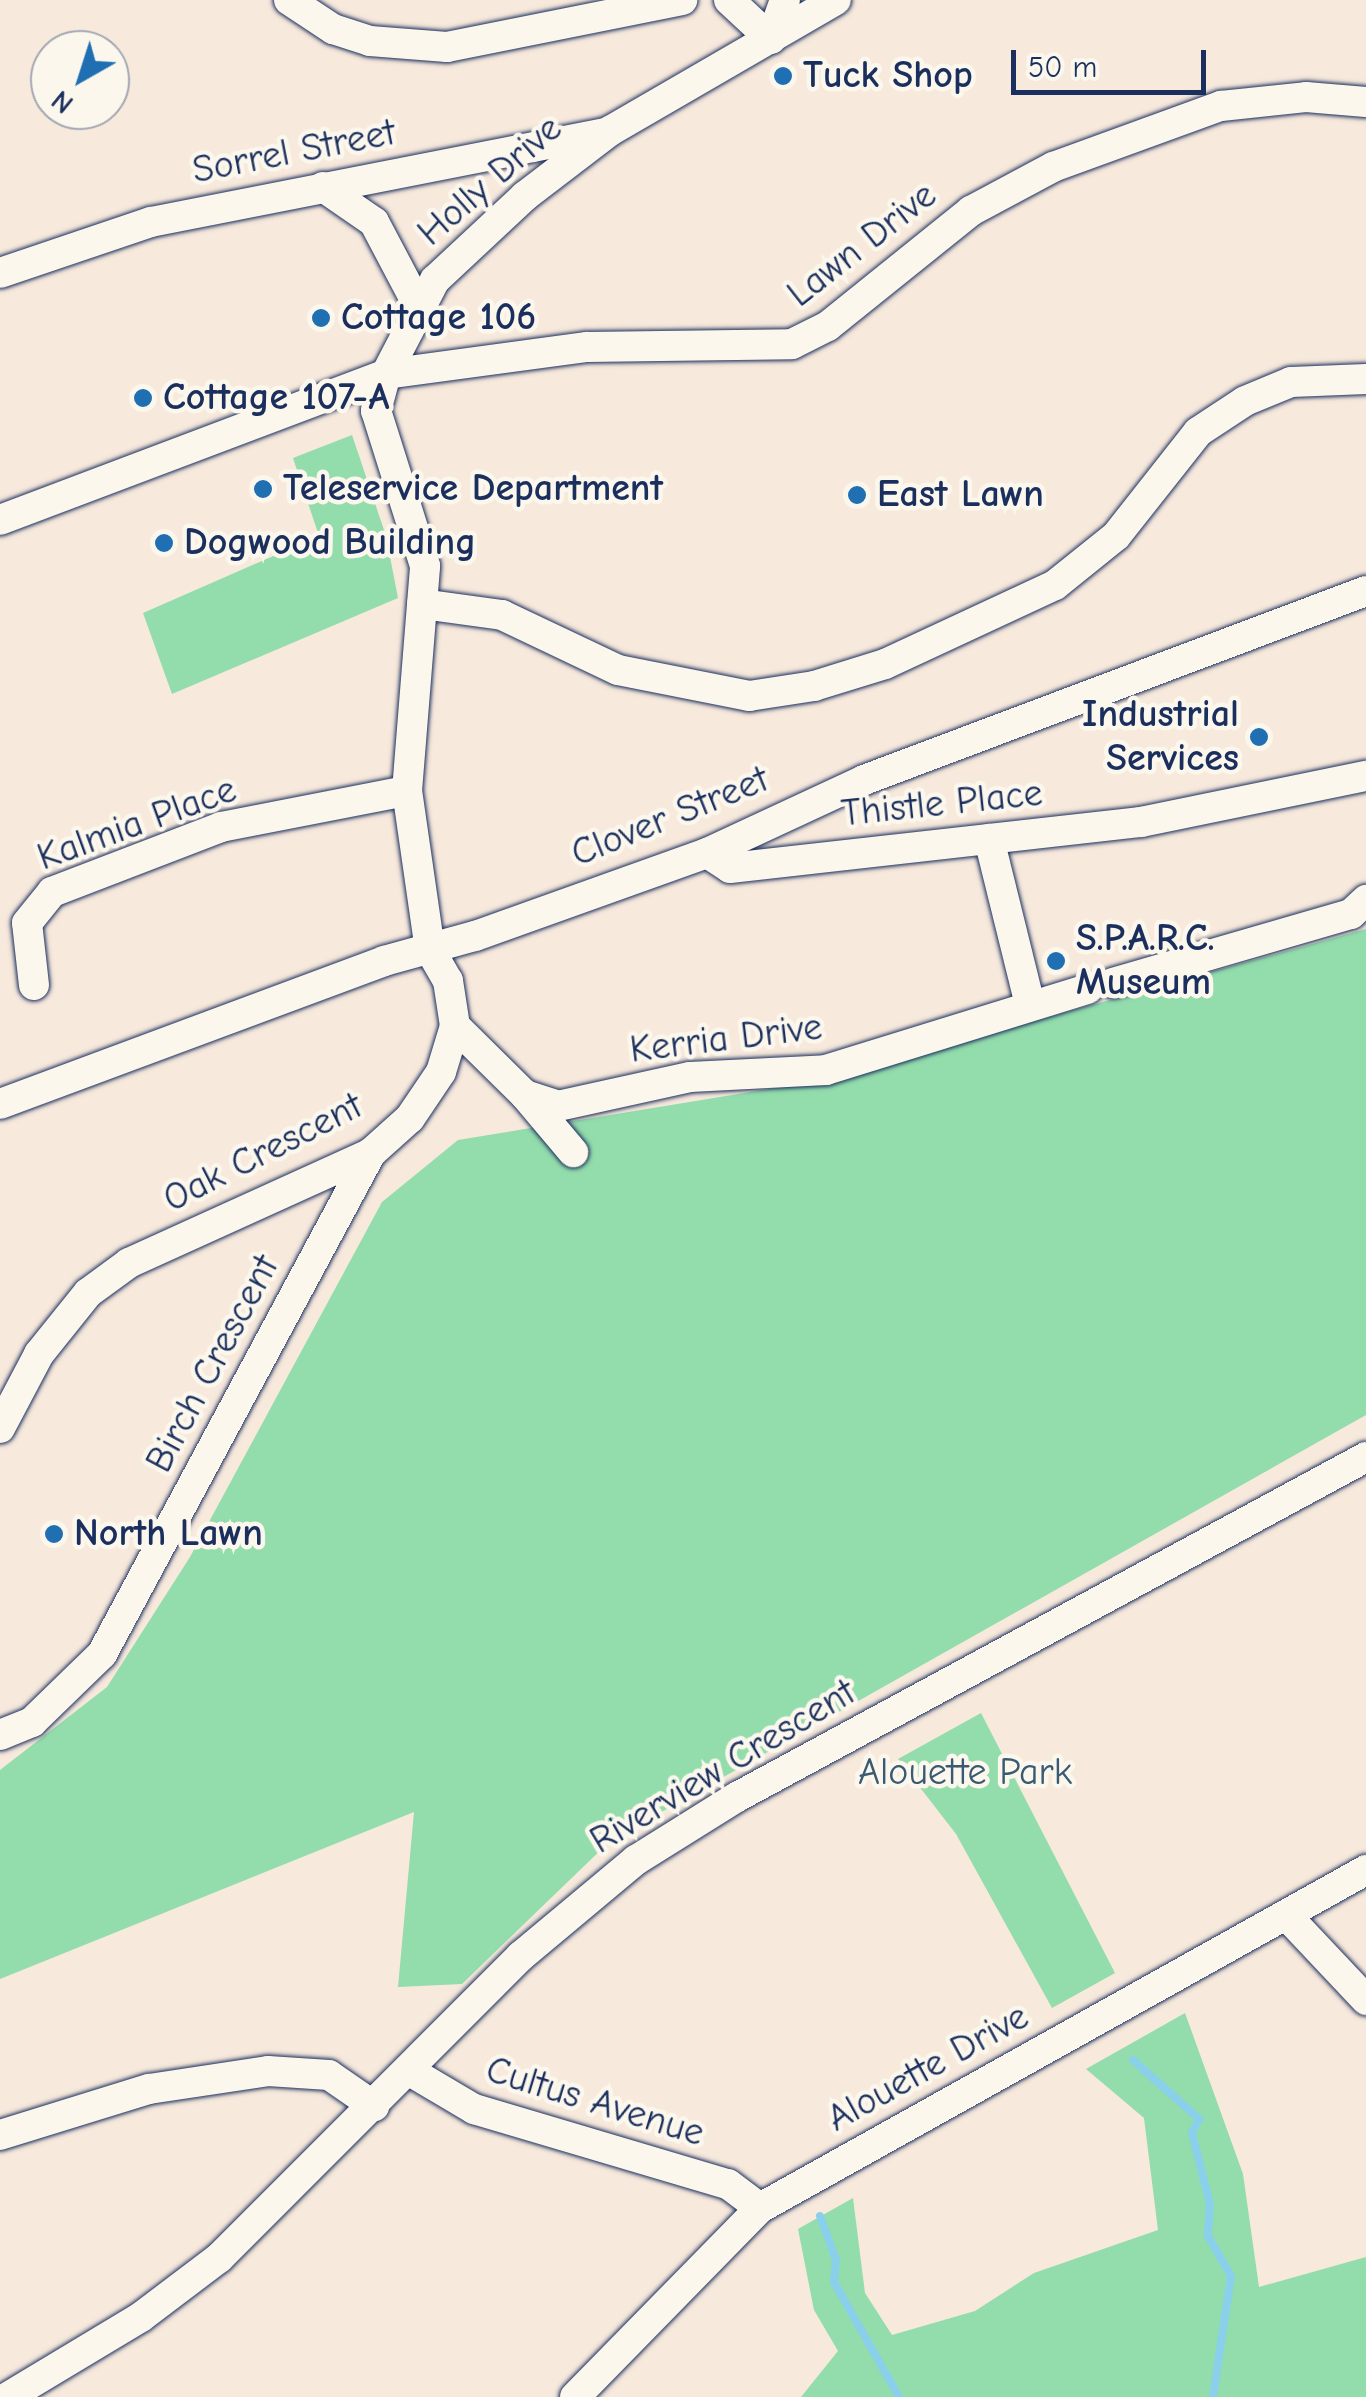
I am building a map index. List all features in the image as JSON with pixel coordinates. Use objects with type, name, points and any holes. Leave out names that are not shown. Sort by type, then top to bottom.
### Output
[{"type":"street","points":[[289,0],[318,21],[370,41],[446,48],[682,0]]},
{"type":"street","points":[[728,0],[771,40],[786,0]]},
{"type":"street","name":"Holly Drive","points":[[386,374],[435,280],[461,255],[610,132],[836,0]]},
{"type":"street","name":"Lawn Drive","points":[[386,374],[587,347],[792,344],[828,326],[970,211],[1054,168],[1221,106],[1306,97],[1366,102]]},
{"type":"street","name":"Sorrel Street","points":[[0,273],[150,222],[610,132]]},
{"type":"street","points":[[323,187],[374,222],[421,311]]},
{"type":"street","points":[[0,520],[386,374]]},
{"type":"street","name":"Oak Crescent","points":[[0,1428],[39,1354],[88,1293],[129,1263],[371,1153],[410,1118],[442,1072],[455,1026],[448,981],[430,950],[407,790],[425,566],[376,411],[386,374]]},
{"type":"street","points":[[422,604],[502,615],[618,670],[748,696],[814,686],[885,664],[1055,585],[1116,536],[1198,432],[1246,401],[1290,382],[1366,379]]},
{"type":"street","name":"Clover Street","points":[[0,1104],[706,853],[864,780],[1352,605],[1366,591]]},
{"type":"street","name":"Thistle Place","points":[[706,853],[730,868],[990,839],[1172,816],[1366,776]]},
{"type":"street","name":"Kalmia Place","points":[[34,985],[26,923],[52,892],[221,828],[407,790]]},
{"type":"street","points":[[990,839],[1030,1006]]},
{"type":"street","name":"Kerria Drive","points":[[525,1095],[558,1106],[690,1077],[826,1070],[1030,1006],[1352,914],[1366,900]]},
{"type":"street","points":[[455,1026],[525,1095],[573,1152]]},
{"type":"street","name":"Birch Crescent","points":[[0,1736],[32,1722],[102,1654],[371,1153]]},
{"type":"street","name":"Riverview Crescent","points":[[8,2397],[191,2282],[278,2206],[561,1918],[676,1833],[1366,1457]]},
{"type":"street","name":"Alouette Drive","points":[[574,2397],[760,2208],[1366,1870]]},
{"type":"street","points":[[1286,1915],[1366,2000]]},
{"type":"street","name":"Cultus Avenue","points":[[408,2070],[474,2109],[728,2184],[760,2208]]},
{"type":"street","points":[[0,2135],[149,2089],[268,2071],[329,2075],[374,2106]]},
{"type":"green space","points":[[352,435],[386,536],[398,598],[172,694],[143,613],[319,536],[293,458]]},
{"type":"green space","points":[[1366,929],[1366,1415],[610,1841],[462,1984],[398,1987],[414,1812],[0,1979],[0,1770],[107,1687],[190,1557],[382,1202],[458,1140],[818,1081]]},
{"type":"green space","name":"Alouette Park","points":[[981,1713],[1115,1973],[1052,2008],[956,1834],[898,1759]]},
{"type":"green space","points":[[1185,2013],[1243,2174],[1259,2287],[1366,2257],[1366,2397],[801,2397],[838,2351],[814,2310],[798,2229],[853,2198],[865,2293],[892,2335],[975,2311],[1034,2273],[1158,2230],[1144,2118],[1086,2069]]},
{"type":"waterway","points":[[1133,2060],[1199,2119],[1192,2133],[1210,2204],[1208,2236],[1231,2276],[1213,2397]]},
{"type":"waterway","points":[[820,2216],[836,2260],[834,2282],[899,2397]]},
{"type":"place","name":"Tuck Shop","points":[[783,76]]},
{"type":"place","name":"Cottage 106","points":[[321,318]]},
{"type":"place","name":"Cottage 107-A","points":[[143,398]]},
{"type":"place","name":"Teleservice Department","points":[[263,489]]},
{"type":"place","name":"East Lawn","points":[[857,495]]},
{"type":"place","name":"Dogwood Building","points":[[164,543]]},
{"type":"place","name":"Industrial Services","points":[[1259,737]]},
{"type":"place","name":"S.P.A.R.C. Museum","points":[[1056,961]]},
{"type":"place","name":"North Lawn","points":[[54,1534]]}]
